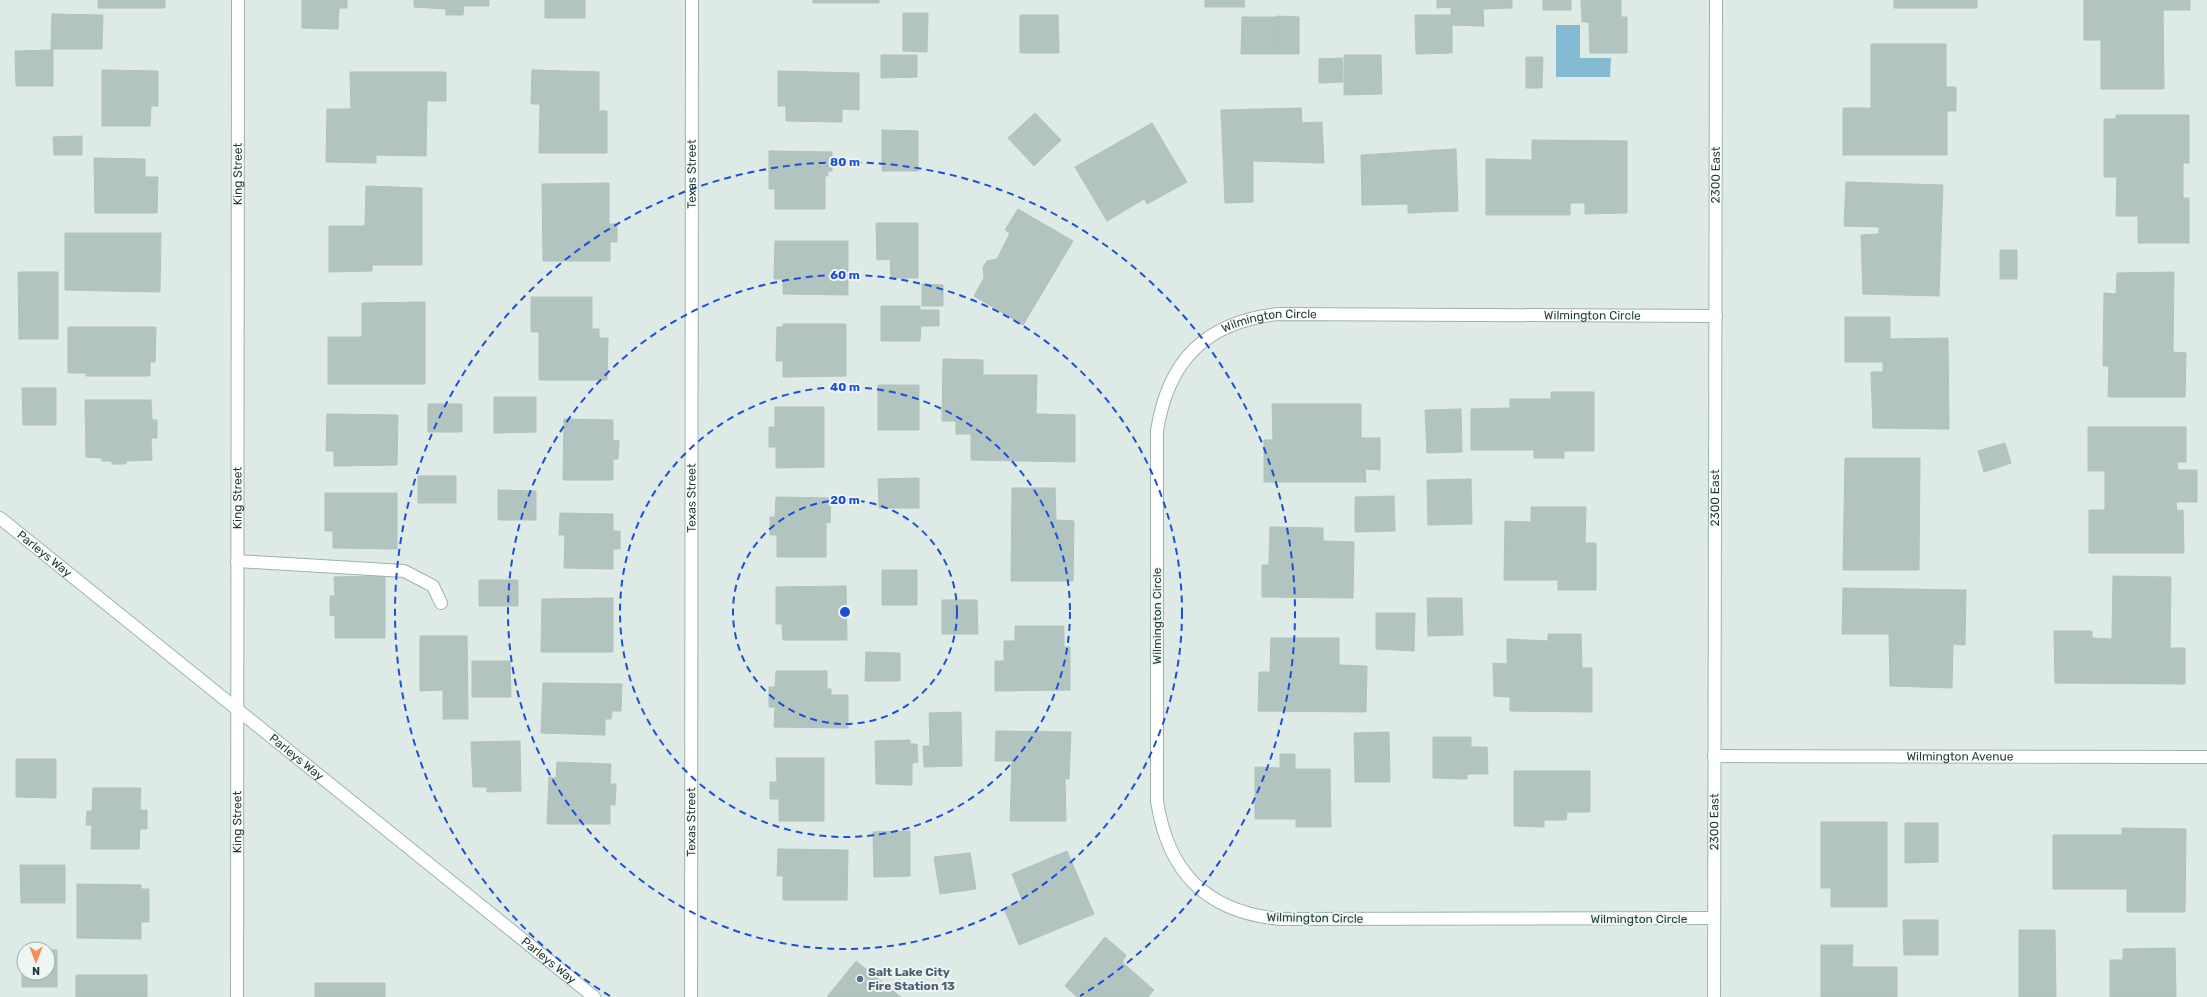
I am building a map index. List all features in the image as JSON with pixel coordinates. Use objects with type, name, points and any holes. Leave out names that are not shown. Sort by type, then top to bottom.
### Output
[{"type":"street","name":"King Street","points":[[237,997],[238,0]]},
{"type":"street","name":"Texas Street","points":[[691,997],[692,0]]},
{"type":"street","name":"2300 East","points":[[1714,997],[1716,0]]},
{"type":"street","name":"Wilmington Circle","points":[[1714,918],[1280,919],[1255,917],[1232,909],[1211,897],[1192,882],[1178,864],[1167,844],[1160,823],[1157,801],[1157,447],[1160,408],[1168,387],[1179,367],[1193,350],[1212,335],[1232,324],[1254,317],[1278,314],[1716,316]]},
{"type":"street","name":"Parleys Way","points":[[0,518],[594,997]]},
{"type":"street","points":[[237,562],[404,571],[434,586],[441,603]]},
{"type":"street","name":"Wilmington Avenue","points":[[1714,756],[2207,757]]},
{"type":"water","points":[[1556,25],[1580,25],[1580,58],[1611,58],[1610,77],[1556,77]]},
{"type":"building","points":[[98,0],[165,0],[165,8],[98,8]]},
{"type":"building","points":[[302,0],[347,0],[347,8],[339,8],[338,29],[302,28]]},
{"type":"building","points":[[414,0],[489,0],[489,6],[464,6],[463,15],[446,15],[446,9],[414,7]]},
{"type":"building","points":[[545,0],[585,0],[585,18],[545,18]]},
{"type":"building","points":[[813,0],[879,0],[879,3],[813,3]]},
{"type":"building","points":[[1205,0],[1244,0],[1245,7],[1205,7]]},
{"type":"building","points":[[1437,0],[1512,0],[1512,8],[1483,9],[1484,26],[1452,25],[1452,53],[1416,54],[1415,15],[1451,15],[1451,7],[1437,8]]},
{"type":"building","points":[[1543,0],[1571,0],[1571,10],[1543,10]]},
{"type":"building","points":[[1581,0],[1621,0],[1621,17],[1627,17],[1627,53],[1590,53],[1589,22],[1582,22]]},
{"type":"building","points":[[1894,0],[1977,0],[1977,8],[1894,8]]},
{"type":"building","points":[[2084,0],[2190,0],[2190,10],[2163,10],[2164,89],[2101,89],[2101,40],[2084,40]]},
{"type":"building","points":[[903,13],[928,13],[927,52],[903,51]]},
{"type":"building","points":[[52,14],[103,15],[102,49],[51,49]]},
{"type":"building","points":[[1020,15],[1058,15],[1059,53],[1020,53]]},
{"type":"building","points":[[1277,16],[1299,17],[1299,54],[1277,54]]},
{"type":"building","points":[[1242,17],[1277,17],[1277,54],[1241,54]]},
{"type":"building","points":[[1871,44],[1946,44],[1946,87],[1956,87],[1956,111],[1947,111],[1947,155],[1843,155],[1843,108],[1871,108]]},
{"type":"building","points":[[53,50],[53,86],[16,86],[15,51]]},
{"type":"building","points":[[881,55],[917,55],[917,77],[881,78]]},
{"type":"building","points":[[1344,55],[1381,55],[1382,94],[1344,95]]},
{"type":"building","points":[[1526,57],[1543,57],[1542,88],[1526,88]]},
{"type":"building","points":[[1342,58],[1343,82],[1319,83],[1319,59]]},
{"type":"building","points":[[102,70],[158,71],[158,106],[151,106],[150,126],[102,126]]},
{"type":"building","points":[[532,70],[599,72],[599,111],[607,111],[607,153],[539,153],[540,104],[531,104]]},
{"type":"building","points":[[778,71],[859,73],[859,110],[842,109],[842,122],[786,121],[786,106],[778,106]]},
{"type":"building","points":[[350,72],[446,72],[446,101],[427,101],[426,156],[376,155],[376,163],[326,162],[327,109],[351,109]]},
{"type":"building","points":[[1301,108],[1302,123],[1322,122],[1324,163],[1253,161],[1253,202],[1225,203],[1221,110]]},
{"type":"building","points":[[1035,113],[1061,140],[1034,166],[1008,138]]},
{"type":"building","points":[[2116,115],[2189,115],[2189,163],[2183,163],[2183,198],[2189,198],[2189,243],[2138,243],[2138,216],[2116,216],[2117,177],[2104,177],[2104,119],[2116,119]]},
{"type":"building","points":[[1152,123],[1187,182],[1147,204],[1144,199],[1107,221],[1075,167]]},
{"type":"building","points":[[882,130],[918,131],[918,171],[882,171]]},
{"type":"building","points":[[82,136],[82,155],[54,155],[53,137]]},
{"type":"building","points":[[1532,140],[1627,141],[1627,213],[1585,214],[1585,203],[1570,203],[1570,215],[1486,215],[1486,159],[1532,160]]},
{"type":"building","points":[[1456,149],[1458,211],[1408,213],[1408,204],[1362,205],[1361,155]]},
{"type":"building","points":[[769,151],[832,152],[832,171],[828,171],[828,176],[825,176],[825,209],[775,209],[775,189],[769,189]]},
{"type":"building","points":[[94,158],[145,159],[145,177],[158,177],[157,213],[95,213]]},
{"type":"building","points":[[1846,182],[1943,185],[1939,296],[1863,294],[1861,235],[1879,234],[1879,227],[1844,226]]},
{"type":"building","points":[[609,183],[609,224],[617,224],[617,242],[610,242],[610,261],[543,261],[542,184]]},
{"type":"building","points":[[366,186],[422,188],[422,265],[372,265],[372,271],[329,272],[329,226],[365,226]]},
{"type":"building","points":[[1018,209],[1073,241],[1023,325],[974,296],[984,278],[983,267],[987,261],[997,259],[1010,233],[1005,230]]},
{"type":"building","points":[[876,223],[918,223],[918,278],[891,278],[890,259],[877,260]]},
{"type":"building","points":[[65,233],[161,233],[160,292],[65,290]]},
{"type":"building","points":[[775,241],[848,241],[848,295],[783,294],[783,279],[774,279]]},
{"type":"building","points":[[2000,250],[2017,250],[2017,279],[2000,279]]},
{"type":"building","points":[[18,272],[58,272],[58,339],[19,339]]},
{"type":"building","points":[[2174,272],[2173,352],[2186,353],[2185,397],[2108,397],[2109,366],[2103,366],[2104,293],[2116,294],[2117,273]]},
{"type":"building","points":[[922,284],[943,285],[943,306],[922,306]]},
{"type":"building","points":[[531,297],[592,297],[592,329],[599,329],[599,338],[608,338],[607,380],[539,380],[539,332],[531,332]]},
{"type":"building","points":[[425,302],[425,384],[328,384],[328,337],[362,337],[362,303]]},
{"type":"building","points":[[881,306],[920,306],[920,310],[939,310],[939,326],[921,326],[920,341],[881,341]]},
{"type":"building","points":[[1845,317],[1890,317],[1890,339],[1948,338],[1949,429],[1873,428],[1871,372],[1883,372],[1883,362],[1845,362]]},
{"type":"building","points":[[783,324],[846,324],[846,376],[783,377],[783,361],[776,361],[777,327],[783,327]]},
{"type":"building","points":[[68,327],[156,327],[155,362],[150,362],[150,376],[86,376],[86,373],[68,373]]},
{"type":"building","points":[[943,359],[983,360],[983,375],[1037,375],[1036,414],[1075,415],[1075,462],[971,460],[971,434],[956,434],[956,421],[942,421]]},
{"type":"building","points":[[878,385],[919,385],[919,430],[878,430]]},
{"type":"building","points":[[22,388],[56,388],[56,425],[23,425]]},
{"type":"building","points":[[1551,392],[1594,392],[1594,451],[1564,451],[1564,458],[1534,458],[1534,450],[1471,450],[1471,409],[1510,408],[1510,399],[1551,399]]},
{"type":"building","points":[[494,397],[536,397],[536,432],[494,433]]},
{"type":"building","points":[[85,400],[151,400],[152,420],[157,420],[157,438],[151,438],[152,460],[126,461],[126,464],[112,464],[112,461],[102,461],[102,458],[86,457]]},
{"type":"building","points":[[428,404],[462,404],[462,432],[428,432]]},
{"type":"building","points":[[1272,404],[1361,404],[1361,438],[1380,438],[1380,470],[1365,469],[1366,482],[1264,482],[1264,440],[1273,440]]},
{"type":"building","points":[[775,407],[824,407],[824,467],[776,468],[776,447],[769,447],[769,427],[775,427]]},
{"type":"building","points":[[1461,409],[1462,452],[1427,453],[1425,410]]},
{"type":"building","points":[[327,414],[398,415],[397,465],[334,466],[334,451],[326,451]]},
{"type":"building","points":[[564,419],[613,420],[613,441],[619,440],[618,459],[613,459],[613,480],[563,480]]},
{"type":"building","points":[[2088,427],[2186,427],[2186,462],[2177,462],[2178,470],[2197,470],[2197,502],[2176,502],[2177,511],[2183,510],[2184,553],[2089,553],[2089,510],[2105,510],[2105,471],[2088,471]]},
{"type":"building","points":[[2005,443],[2011,463],[1984,472],[1978,451]]},
{"type":"building","points":[[1845,458],[1920,458],[1919,570],[1843,570]]},
{"type":"building","points":[[418,476],[456,476],[456,503],[418,503]]},
{"type":"building","points":[[919,478],[919,508],[879,508],[878,479]]},
{"type":"building","points":[[1471,479],[1472,524],[1428,525],[1427,480]]},
{"type":"building","points":[[1012,488],[1055,488],[1056,520],[1074,521],[1073,581],[1011,581]]},
{"type":"building","points":[[498,490],[536,491],[536,520],[498,520]]},
{"type":"building","points":[[325,493],[397,493],[397,549],[333,548],[333,531],[325,531]]},
{"type":"building","points":[[1394,496],[1395,531],[1355,532],[1355,497]]},
{"type":"building","points":[[776,497],[831,498],[830,523],[826,522],[826,557],[777,557],[777,535],[770,535],[770,517],[775,517]]},
{"type":"building","points":[[1531,507],[1586,507],[1585,543],[1596,543],[1596,590],[1558,590],[1558,580],[1504,580],[1505,521],[1531,522]]},
{"type":"building","points":[[560,513],[613,514],[613,531],[620,531],[620,549],[613,549],[613,569],[564,568],[565,535],[559,535]]},
{"type":"building","points":[[1270,527],[1323,528],[1323,541],[1354,542],[1353,598],[1262,597],[1262,565],[1269,565]]},
{"type":"building","points":[[882,570],[917,570],[917,605],[882,605]]},
{"type":"building","points":[[385,576],[385,638],[335,638],[335,616],[330,615],[330,596],[335,596],[334,577]]},
{"type":"building","points":[[2113,576],[2171,577],[2170,648],[2185,648],[2185,684],[2055,683],[2054,631],[2092,631],[2092,638],[2112,639]]},
{"type":"building","points":[[479,580],[518,580],[518,606],[479,606]]},
{"type":"building","points":[[846,586],[847,640],[783,640],[782,624],[776,624],[776,587]]},
{"type":"building","points":[[1843,588],[1966,590],[1965,645],[1953,644],[1952,688],[1890,686],[1889,634],[1842,634]]},
{"type":"building","points":[[613,598],[613,652],[541,652],[542,599]]},
{"type":"building","points":[[1427,598],[1462,598],[1463,635],[1428,636]]},
{"type":"building","points":[[942,600],[977,600],[978,634],[942,634]]},
{"type":"building","points":[[1376,613],[1415,613],[1414,651],[1376,649]]},
{"type":"building","points":[[1015,626],[1064,626],[1064,647],[1070,647],[1070,690],[995,691],[995,661],[1004,661],[1004,641],[1015,641]]},
{"type":"building","points":[[1548,634],[1581,634],[1582,668],[1592,668],[1592,712],[1510,711],[1510,697],[1494,696],[1493,663],[1507,664],[1507,639],[1548,641]]},
{"type":"building","points":[[420,636],[467,636],[468,719],[443,719],[443,690],[420,691]]},
{"type":"building","points":[[1271,638],[1339,638],[1339,665],[1367,666],[1366,712],[1258,711],[1259,672],[1270,672]]},
{"type":"building","points":[[866,652],[900,653],[900,681],[865,681]]},
{"type":"building","points":[[472,661],[510,661],[511,697],[472,697]]},
{"type":"building","points":[[776,671],[827,671],[827,689],[831,689],[831,695],[848,695],[848,728],[774,727],[775,707],[769,707],[769,687],[775,687]]},
{"type":"building","points":[[543,683],[622,684],[621,711],[612,711],[611,719],[605,719],[605,735],[541,733]]},
{"type":"building","points":[[961,712],[962,766],[924,767],[923,746],[930,746],[929,713]]},
{"type":"building","points":[[996,731],[1071,732],[1069,779],[1065,779],[1066,821],[1010,821],[1012,761],[995,761]]},
{"type":"building","points":[[1389,732],[1390,782],[1355,782],[1354,733]]},
{"type":"building","points":[[1433,737],[1471,737],[1471,747],[1487,747],[1488,774],[1467,774],[1467,779],[1433,778]]},
{"type":"building","points":[[910,740],[910,744],[917,744],[918,762],[912,763],[912,785],[876,784],[875,741]]},
{"type":"building","points":[[520,741],[521,791],[487,792],[487,787],[473,787],[471,742]]},
{"type":"building","points":[[1280,754],[1295,754],[1295,769],[1330,769],[1331,827],[1296,827],[1296,819],[1255,819],[1255,767],[1280,768]]},
{"type":"building","points":[[776,758],[824,758],[824,821],[779,821],[779,799],[770,799],[770,782],[777,782]]},
{"type":"building","points":[[16,759],[56,759],[56,798],[16,797]]},
{"type":"building","points":[[557,762],[611,764],[610,784],[616,784],[615,805],[610,805],[610,824],[547,824],[549,777],[556,778]]},
{"type":"building","points":[[1514,771],[1590,771],[1590,812],[1567,812],[1566,820],[1544,820],[1544,827],[1514,826]]},
{"type":"building","points":[[93,788],[141,788],[140,810],[147,810],[147,829],[140,829],[139,849],[91,849],[92,825],[86,825],[87,811],[92,811]]},
{"type":"building","points":[[1821,822],[1887,822],[1887,907],[1831,907],[1831,888],[1821,888]]},
{"type":"building","points":[[1905,823],[1938,823],[1938,862],[1905,863]]},
{"type":"building","points":[[2122,828],[2186,829],[2185,912],[2127,912],[2127,889],[2053,889],[2053,835],[2122,835]]},
{"type":"building","points":[[910,831],[910,876],[874,877],[873,832]]},
{"type":"building","points":[[778,849],[848,850],[847,900],[783,900],[783,876],[777,876]]},
{"type":"building","points":[[1067,851],[1094,914],[1019,945],[1004,908],[1022,900],[1012,874]]},
{"type":"building","points":[[970,853],[976,889],[940,894],[934,857]]},
{"type":"building","points":[[20,865],[65,865],[65,903],[21,903]]},
{"type":"building","points":[[77,884],[141,885],[141,889],[149,889],[149,922],[141,922],[141,939],[77,938]]},
{"type":"building","points":[[1903,920],[1938,920],[1938,955],[1904,955]]},
{"type":"building","points":[[2019,930],[2055,930],[2056,997],[2019,997]]},
{"type":"building","points":[[1105,937],[1126,955],[1122,962],[1154,990],[1148,997],[1077,997],[1065,986]]},
{"type":"building","points":[[1821,945],[1853,945],[1852,967],[1897,967],[1897,997],[1821,997]]},
{"type":"building","points":[[2175,948],[2176,997],[2110,997],[2110,960],[2123,960],[2123,949]]},
{"type":"building","points":[[57,950],[57,987],[22,987],[22,981],[56,981]]},
{"type":"building","name":"Salt Lake City Fire Station 13","points":[[856,961],[901,997],[827,997]]},
{"type":"building","points":[[76,975],[147,975],[147,997],[76,997]]},
{"type":"building","points":[[315,983],[385,983],[385,997],[315,997]]},
{"type":"place","name":"Salt Lake City Fire Station 13","points":[[860,979]]}]
